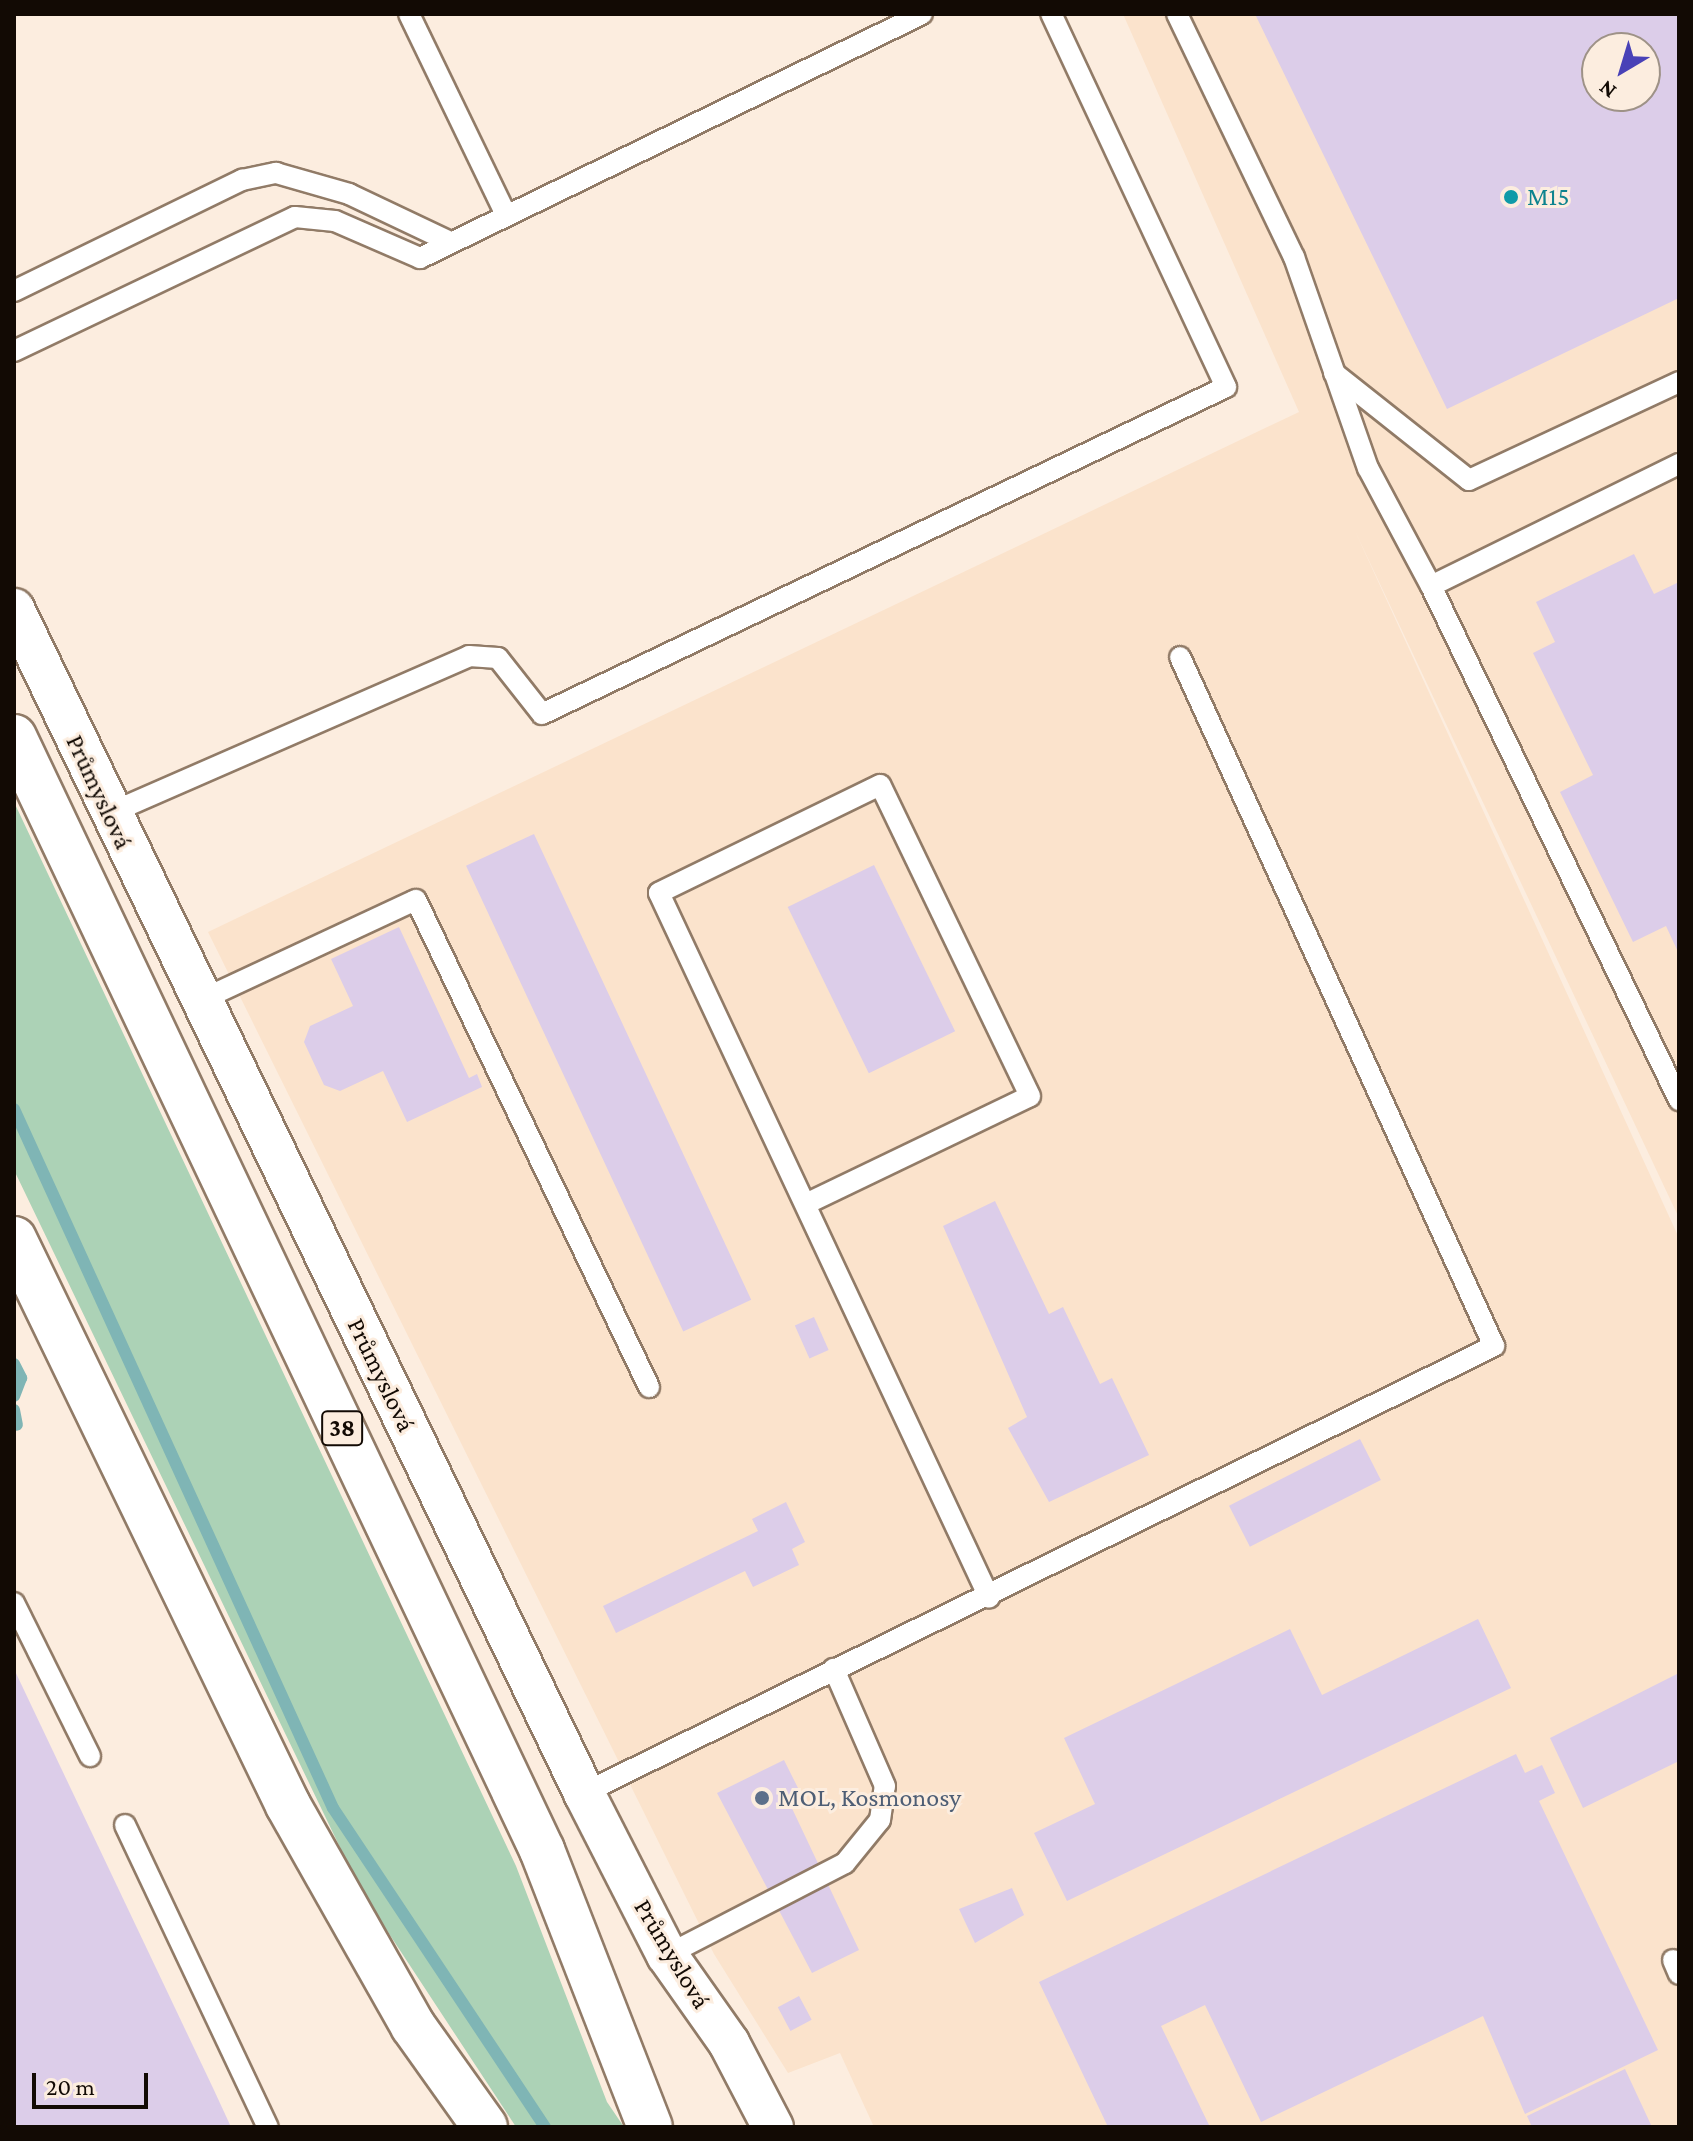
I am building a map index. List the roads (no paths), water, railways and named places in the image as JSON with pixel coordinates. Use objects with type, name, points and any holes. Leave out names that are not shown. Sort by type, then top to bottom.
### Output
[{"type":"main road","name":"Průmyslová","points":[[14,737],[542,1850],[650,2127]]},
{"type":"main road","points":[[14,1239],[288,1805],[413,2026],[485,2127]]},
{"type":"street","name":"Průmyslová","points":[[14,609],[108,814],[584,1793],[667,1955],[737,2055],[773,2127]]},
{"type":"lane","points":[[409,14],[506,215]]},
{"type":"lane","points":[[14,351],[295,217],[335,221],[420,258],[922,14]]},
{"type":"lane","points":[[108,814],[469,656],[498,658],[542,714],[1226,387],[1051,14]]},
{"type":"lane","points":[[1177,14],[1294,257],[1368,468],[1431,586],[1679,1100]]},
{"type":"lane","points":[[14,291],[242,180],[276,173],[349,194],[450,242]]},
{"type":"lane","points":[[1334,373],[1469,480],[1679,382]]},
{"type":"lane","points":[[1431,586],[1679,464]]},
{"type":"lane","points":[[584,1793],[834,1669],[989,1597],[1494,1346],[1180,657]]},
{"type":"lane","points":[[808,1203],[1030,1096],[880,785],[659,893],[808,1203],[989,1597]]},
{"type":"lane","points":[[199,1001],[416,900],[649,1387]]},
{"type":"lane","points":[[14,1603],[90,1756]]},
{"type":"lane","points":[[667,1955],[845,1863],[880,1820],[885,1786],[834,1669]]},
{"type":"lane","points":[[125,1825],[268,2127]]},
{"type":"waterway","points":[[14,1109],[333,1808],[545,2127]]},
{"type":"waterway","points":[[14,1364],[21,1378],[14,1396]]},
{"type":"waterway","points":[[14,1410],[17,1425]]},
{"type":"place","name":"M15","points":[[1511,197]]},
{"type":"place","name":"MOL, Kosmonosy","points":[[762,1798]]}]
